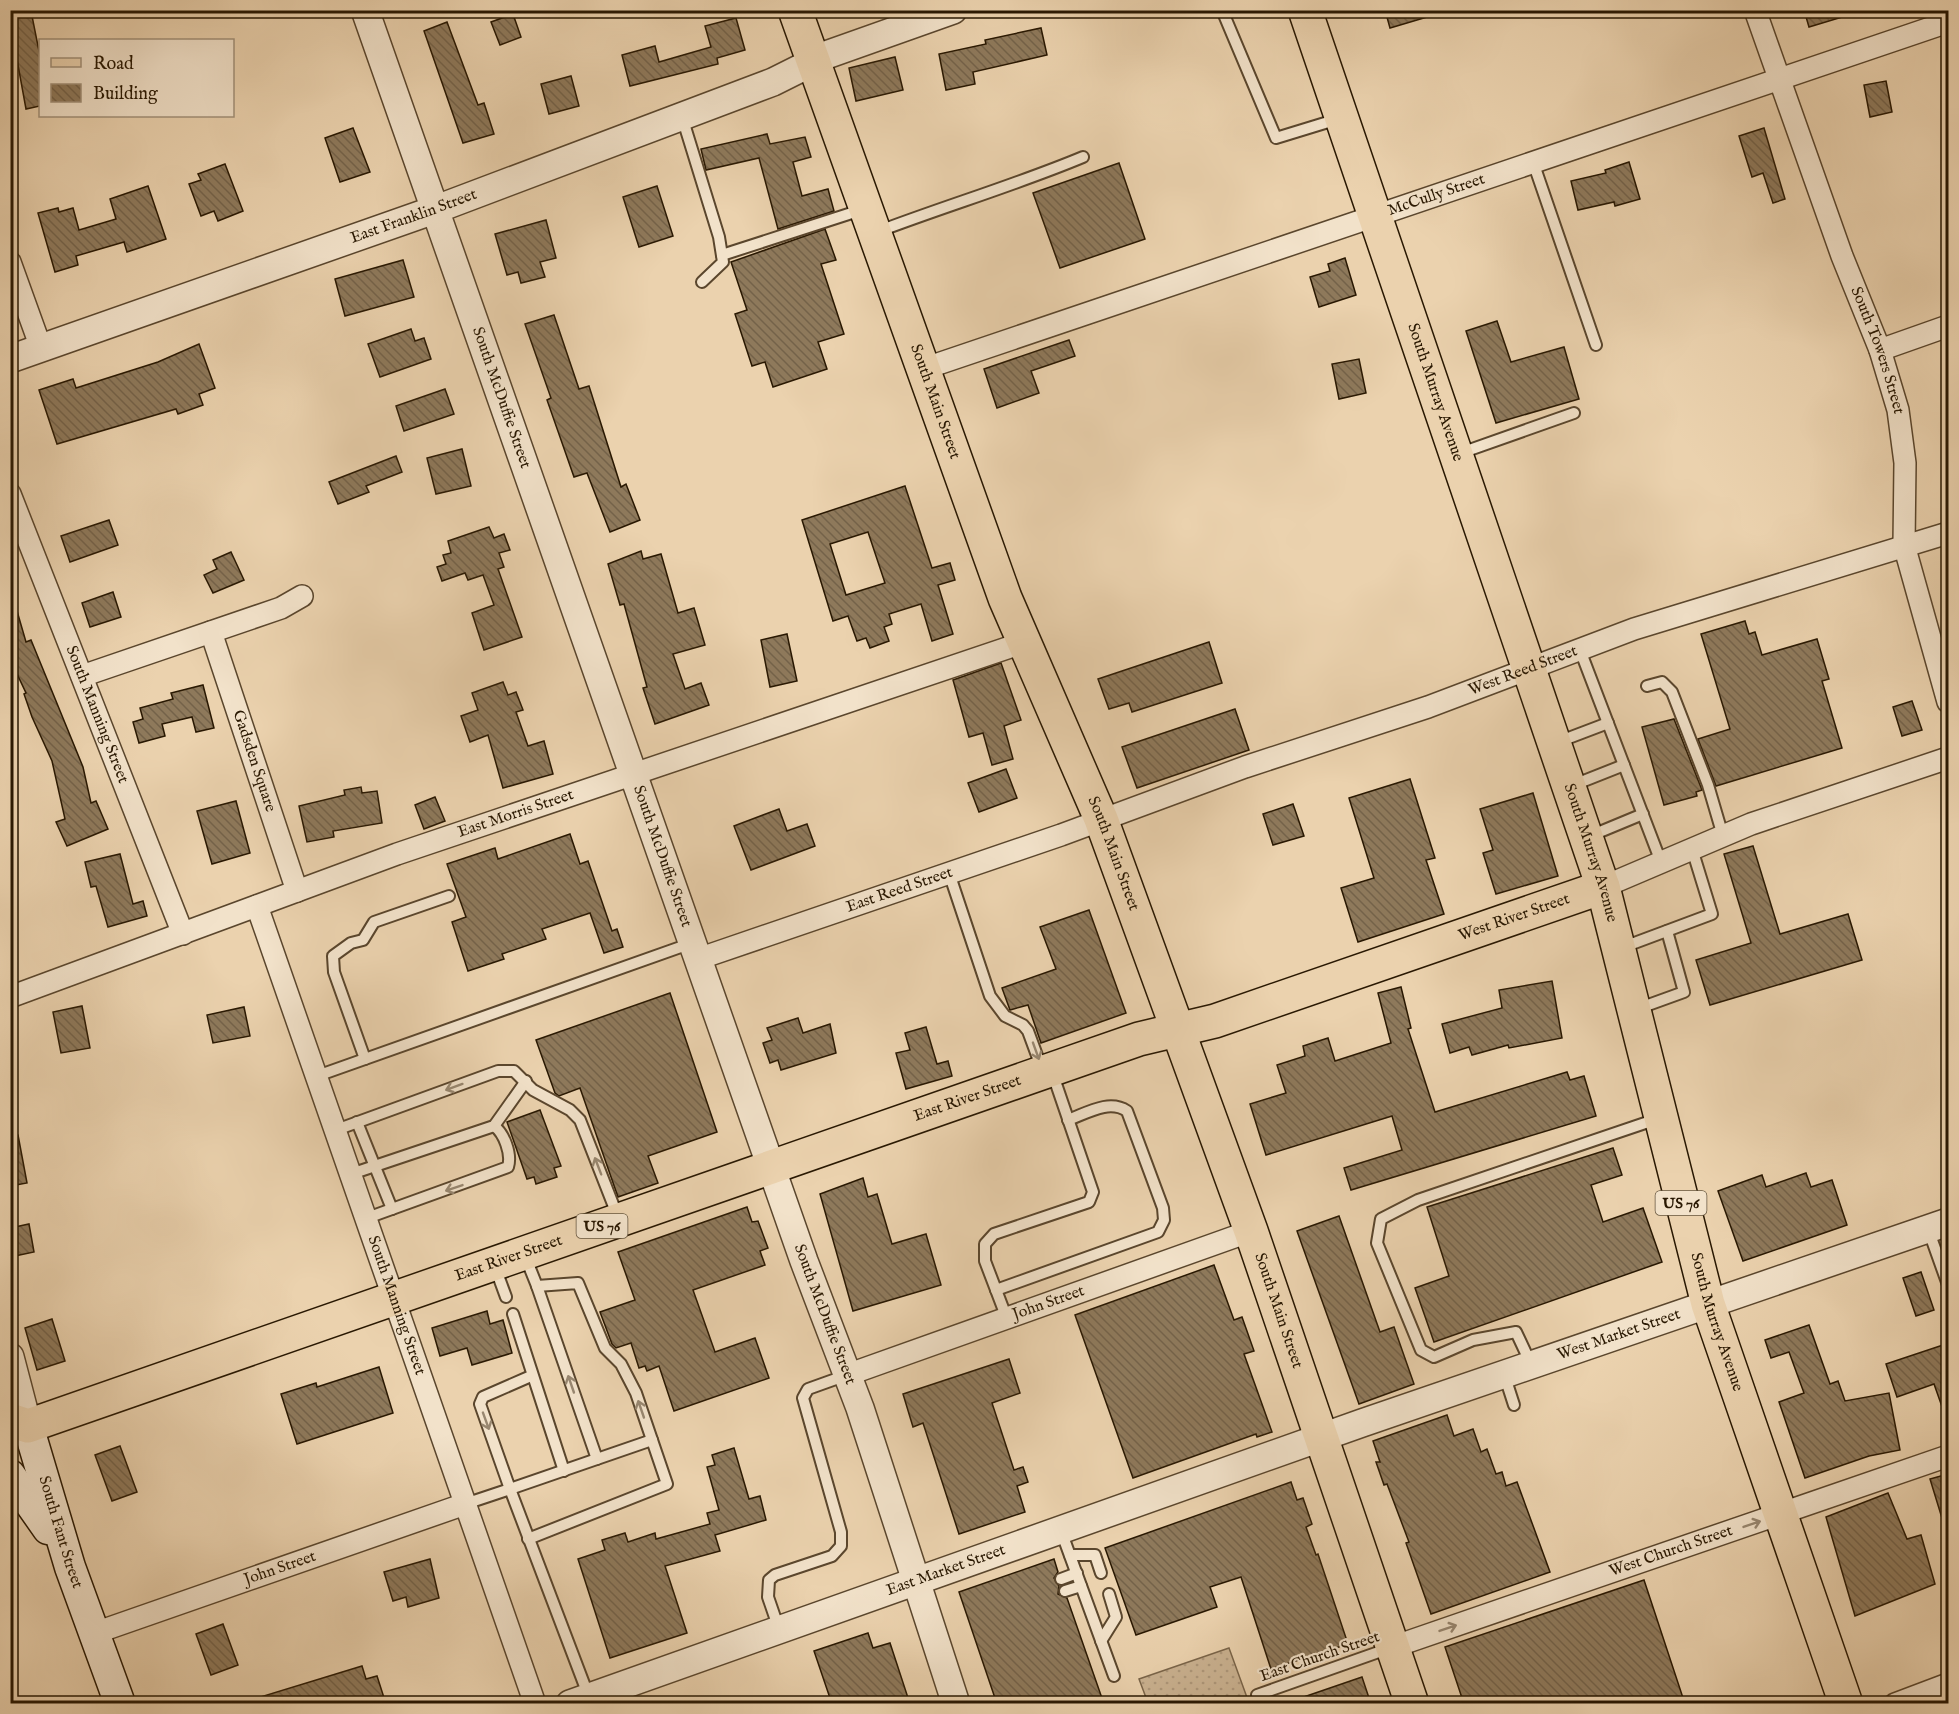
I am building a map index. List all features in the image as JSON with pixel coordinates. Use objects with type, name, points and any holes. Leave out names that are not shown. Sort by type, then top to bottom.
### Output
[{"type":"main road","name":"South Main Street","points":[[795,10],[1005,598],[1101,819],[1251,1231],[1412,1704]]},
{"type":"main road","name":"South Murray Avenue","points":[[1305,10],[1603,887],[1708,1304],[1846,1704]]},
{"type":"main road","name":"West River Street","points":[[1177,1029],[1215,1021],[1603,887]]},
{"type":"main road","name":"East River Street","points":[[19,1423],[395,1299],[1139,1038],[1177,1029]]},
{"type":"main road","name":"South Fant Street","points":[[19,1423],[120,1704]]},
{"type":"main road","points":[[10,1475],[44,1523],[70,1567]]},
{"type":"street","name":"South McDuffie Street","points":[[365,10],[771,1167],[847,1375],[956,1704]]},
{"type":"street","name":"East Franklin Street","points":[[10,359],[434,210],[773,82],[829,54],[953,10]]},
{"type":"street","name":"South Towers Street","points":[[1755,10],[1842,256],[1880,350],[1899,410],[1905,463],[1904,545],[1943,661],[1948,702]]},
{"type":"street","name":"McCully Street","points":[[923,369],[1948,22]]},
{"type":"street","points":[[10,262],[41,348]]},
{"type":"street","points":[[1880,350],[1948,326]]},
{"type":"street","name":"South Manning Street","points":[[10,494],[183,934]]},
{"type":"street","name":"West Reed Street","points":[[1101,819],[1528,671],[1634,629],[1948,533]]},
{"type":"street","points":[[82,676],[281,608],[302,596]]},
{"type":"street","name":"Gadsden Square","points":[[211,632],[297,891]]},
{"type":"street","name":"East Morris Street","points":[[10,997],[397,854],[1025,642]]},
{"type":"street","name":"West River Street","points":[[1603,887],[1751,824],[1948,758]]},
{"type":"street","name":"East Reed Street","points":[[695,951],[949,873],[1101,819]]},
{"type":"street","name":"South Manning Street","points":[[257,906],[535,1704]]},
{"type":"street","name":"West Market Street","points":[[1322,1437],[1938,1225]]},
{"type":"street","name":"John Street","points":[[847,1375],[1006,1316],[1251,1231]]},
{"type":"street","name":"South Fant Street","points":[[10,1357],[19,1423]]},
{"type":"street","name":"East Market Street","points":[[579,1700],[915,1582],[1066,1543],[1322,1437]]},
{"type":"street","name":"West Church Street","points":[[1393,1647],[1948,1456]]},
{"type":"street","name":"John Street","points":[[95,1633],[465,1504]]},
{"type":"street","points":[[1895,1704],[1948,1684]]},
{"type":"lane","points":[[1222,10],[1276,138],[1341,118]]},
{"type":"lane","points":[[681,117],[705,188],[723,262],[702,282]]},
{"type":"lane","points":[[722,255],[963,200],[1035,177],[1083,157]]},
{"type":"lane","points":[[1533,162],[1596,345]]},
{"type":"lane","points":[[1455,455],[1574,413]]},
{"type":"lane","points":[[1580,650],[1661,862]]},
{"type":"lane","points":[[1647,686],[1662,682],[1672,692],[1708,785],[1723,836]]},
{"type":"lane","points":[[1554,744],[1608,723]]},
{"type":"lane","points":[[1569,787],[1624,765]]},
{"type":"lane","points":[[1586,838],[1642,814]]},
{"type":"lane","points":[[1620,948],[1712,914],[1692,849]]},
{"type":"lane","points":[[949,873],[990,996],[1005,1017],[1023,1025],[1028,1031],[1068,1120],[1093,1192],[1089,1202],[994,1234],[985,1244],[986,1261],[1006,1316]]},
{"type":"lane","points":[[365,1059],[334,972],[333,956],[351,943],[363,940],[374,922],[449,896]]},
{"type":"lane","points":[[1635,1010],[1684,992],[1667,931]]},
{"type":"lane","points":[[317,1077],[365,1059],[695,951]]},
{"type":"lane","points":[[336,1130],[498,1071],[514,1071],[533,1090],[570,1110],[580,1120],[619,1221]]},
{"type":"lane","points":[[351,1174],[494,1126],[526,1082]]},
{"type":"lane","points":[[996,1290],[1158,1232],[1164,1220],[1163,1208],[1127,1111],[1119,1106],[1104,1107],[1068,1120]]},
{"type":"lane","points":[[1531,1364],[1516,1332],[1473,1340],[1434,1358],[1421,1350],[1377,1243],[1382,1218],[1418,1200],[1660,1118]]},
{"type":"lane","points":[[357,1122],[392,1209]]},
{"type":"lane","points":[[367,1218],[508,1167],[510,1160],[501,1131],[494,1126]]},
{"type":"lane","points":[[1938,1225],[1948,1286]]},
{"type":"lane","points":[[524,1254],[597,1459]]},
{"type":"lane","points":[[494,1264],[507,1297]]},
{"type":"lane","points":[[528,1539],[667,1484],[636,1393],[621,1364],[605,1348],[578,1283],[537,1286]]},
{"type":"lane","points":[[513,1314],[531,1376],[564,1471]]},
{"type":"lane","points":[[1504,1373],[1514,1405]]},
{"type":"lane","points":[[779,1631],[768,1597],[769,1580],[775,1575],[832,1556],[841,1546],[841,1532],[803,1398],[808,1389],[847,1375]]},
{"type":"lane","points":[[531,1376],[483,1397],[480,1404],[528,1539],[579,1700]]},
{"type":"lane","points":[[465,1504],[652,1440]]},
{"type":"lane","points":[[1066,1543],[1095,1555],[1101,1573]]},
{"type":"lane","points":[[1066,1543],[1114,1676]]},
{"type":"lane","points":[[1060,1579],[1077,1573]]},
{"type":"lane","points":[[1065,1591],[1081,1586]]},
{"type":"lane","points":[[1101,1641],[1116,1617],[1109,1594]]},
{"type":"lane","name":"East Church Street","points":[[1257,1695],[1393,1647]]},
{"type":"shaded area","points":[[1229,1648],[1249,1703],[1148,1703],[1139,1679]]},
{"type":"building","points":[[1385,10],[1433,10],[1434,15],[1390,28]]},
{"type":"building","points":[[1804,10],[1849,10],[1849,15],[1809,27]]},
{"type":"building","points":[[31,11],[39,51],[39,106],[26,109],[16,54],[14,55],[10,40],[10,16]]},
{"type":"building","points":[[513,14],[521,37],[500,45],[491,22]]},
{"type":"building","points":[[736,18],[745,50],[717,58],[718,64],[630,86],[622,55],[655,46],[659,62],[711,47],[705,26]]},
{"type":"building","points":[[447,22],[478,105],[484,103],[494,134],[463,143],[424,31]]},
{"type":"building","points":[[1041,28],[1047,55],[973,72],[975,84],[946,90],[939,54],[986,44],[985,40]]},
{"type":"building","points":[[895,57],[903,90],[856,101],[849,68]]},
{"type":"building","points":[[571,76],[579,106],[549,114],[541,84]]},
{"type":"building","points":[[1886,81],[1892,112],[1870,117],[1864,85]]},
{"type":"building","points":[[353,128],[370,172],[340,182],[325,138]]},
{"type":"building","points":[[1764,128],[1785,199],[1773,203],[1763,173],[1752,177],[1739,136]]},
{"type":"building","points":[[767,134],[770,144],[805,137],[811,157],[793,162],[802,196],[828,189],[834,211],[778,229],[759,158],[706,170],[701,149]]},
{"type":"building","points":[[1629,162],[1640,199],[1615,206],[1614,202],[1578,210],[1571,181],[1606,173],[1605,170]]},
{"type":"building","points":[[1119,163],[1145,239],[1060,268],[1033,193]]},
{"type":"building","points":[[225,164],[243,211],[218,221],[214,211],[201,216],[189,184],[201,180],[198,174]]},
{"type":"building","points":[[148,186],[166,239],[127,252],[124,242],[76,256],[78,265],[55,272],[38,213],[58,208],[59,212],[73,208],[79,230],[116,219],[110,199]]},
{"type":"building","points":[[657,186],[673,236],[639,247],[623,197]]},
{"type":"building","points":[[546,220],[556,258],[540,262],[545,277],[521,283],[518,272],[507,275],[495,234]]},
{"type":"building","points":[[825,229],[836,260],[821,264],[844,334],[818,342],[827,369],[773,387],[765,362],[752,366],[735,314],[747,310],[731,262]]},
{"type":"building","points":[[1345,258],[1356,295],[1319,307],[1310,277],[1330,271],[1328,264]]},
{"type":"building","points":[[403,260],[414,297],[345,316],[335,279]]},
{"type":"building","points":[[554,315],[579,389],[589,386],[621,487],[626,484],[640,520],[610,532],[587,473],[574,477],[547,400],[551,398],[525,324]]},
{"type":"building","points":[[1497,321],[1511,362],[1564,347],[1579,399],[1496,423],[1466,331]]},
{"type":"building","points":[[411,329],[415,341],[424,338],[431,359],[380,377],[368,344]]},
{"type":"building","points":[[1069,340],[1075,356],[1031,371],[1039,393],[997,408],[984,369]]},
{"type":"building","points":[[199,344],[215,388],[199,394],[203,405],[178,414],[176,409],[57,444],[39,390],[73,379],[76,388],[158,362]]},
{"type":"building","points":[[1359,359],[1366,393],[1339,399],[1332,364]]},
{"type":"building","points":[[445,389],[454,414],[404,431],[396,406]]},
{"type":"building","points":[[462,449],[471,486],[436,494],[427,458]]},
{"type":"building","points":[[396,456],[402,472],[366,486],[369,492],[338,504],[329,482]]},
{"type":"building","points":[[905,486],[932,568],[950,563],[955,580],[938,585],[953,634],[932,641],[921,604],[889,614],[892,624],[884,627],[889,641],[870,648],[866,638],[857,641],[848,616],[833,621],[802,520]],"holes":[[[868,532],[885,583],[846,595],[830,544]]]},
{"type":"building","points":[[109,520],[118,545],[70,562],[61,536]]},
{"type":"building","points":[[489,527],[494,538],[504,534],[510,550],[499,553],[504,567],[498,569],[522,637],[484,650],[472,613],[494,605],[483,575],[468,580],[465,573],[442,581],[437,567],[446,564],[443,555],[451,553],[448,541]]},
{"type":"building","points":[[641,551],[643,559],[661,554],[678,613],[694,608],[705,645],[673,654],[685,689],[701,683],[709,705],[655,724],[643,688],[647,687],[624,604],[620,605],[608,564]]},
{"type":"building","points":[[231,552],[244,580],[213,593],[204,575],[217,569],[213,560]]},
{"type":"building","points":[[113,592],[121,617],[90,627],[82,603]]},
{"type":"building","points":[[15,604],[26,642],[31,640],[83,767],[91,803],[96,801],[108,829],[67,846],[56,822],[65,819],[52,761],[32,717],[24,694],[26,693],[10,659],[10,605]]},
{"type":"building","points":[[1745,621],[1749,634],[1755,632],[1762,655],[1817,639],[1829,679],[1822,681],[1842,748],[1716,786],[1698,739],[1730,729],[1701,634]]},
{"type":"building","points":[[787,634],[797,681],[770,687],[761,640]]},
{"type":"building","points":[[1209,642],[1222,683],[1132,712],[1129,703],[1109,709],[1098,679]]},
{"type":"building","points":[[1001,663],[1021,720],[1004,726],[1013,759],[992,765],[983,733],[969,737],[953,680]]},
{"type":"building","points":[[503,682],[508,695],[516,692],[523,710],[516,712],[528,746],[544,741],[553,774],[503,788],[488,735],[470,742],[461,716],[478,710],[472,693]]},
{"type":"building","points":[[203,685],[214,728],[196,732],[192,717],[162,724],[165,736],[139,743],[133,722],[143,719],[140,708],[173,699],[171,693]]},
{"type":"building","points":[[1912,701],[1922,730],[1902,736],[1893,707]]},
{"type":"building","points":[[1235,709],[1249,750],[1137,788],[1122,747]]},
{"type":"building","points":[[1674,719],[1702,790],[1696,792],[1697,796],[1664,805],[1642,727]]},
{"type":"building","points":[[1006,769],[1017,798],[979,812],[968,783]]},
{"type":"building","points":[[1410,779],[1435,858],[1426,860],[1444,914],[1358,942],[1341,888],[1374,878],[1349,798]]},
{"type":"building","points":[[361,787],[362,793],[377,791],[382,823],[333,831],[334,837],[307,842],[299,806],[345,795],[344,790]]},
{"type":"building","points":[[1533,793],[1558,876],[1496,894],[1483,853],[1493,850],[1480,809]]},
{"type":"building","points":[[435,797],[445,821],[424,829],[415,805]]},
{"type":"building","points":[[236,801],[250,853],[212,864],[197,811]]},
{"type":"building","points":[[1293,804],[1304,836],[1273,845],[1263,814]]},
{"type":"building","points":[[779,809],[787,831],[807,824],[815,846],[751,870],[734,826]]},
{"type":"building","points":[[570,834],[580,864],[588,861],[612,931],[617,929],[623,947],[604,953],[590,913],[542,929],[546,939],[502,954],[504,959],[468,971],[452,922],[466,917],[447,864],[495,848],[498,859]]},
{"type":"building","points":[[1753,846],[1780,934],[1848,914],[1862,960],[1710,1005],[1696,960],[1751,943],[1724,854]]},
{"type":"building","points":[[120,854],[133,904],[143,901],[147,916],[108,927],[96,886],[91,887],[85,862]]},
{"type":"building","points":[[1089,910],[1126,1013],[1041,1043],[1028,1005],[1010,1010],[1002,988],[1056,969],[1040,927]]},
{"type":"building","points":[[1552,981],[1562,1038],[1509,1048],[1508,1045],[1472,1055],[1469,1047],[1450,1053],[1442,1024],[1502,1008],[1499,990]]},
{"type":"building","points":[[1401,987],[1411,1028],[1408,1029],[1435,1112],[1567,1072],[1570,1080],[1584,1076],[1596,1116],[1351,1190],[1344,1168],[1402,1150],[1392,1116],[1266,1155],[1250,1104],[1286,1093],[1277,1065],[1305,1056],[1303,1046],[1328,1038],[1335,1061],[1391,1043],[1378,993]]},
{"type":"building","points":[[670,993],[717,1132],[648,1156],[658,1183],[618,1197],[580,1088],[559,1096],[555,1093],[536,1040]]},
{"type":"building","points":[[82,1006],[90,1048],[61,1053],[53,1012]]},
{"type":"building","points":[[244,1007],[250,1036],[213,1043],[207,1015]]},
{"type":"building","points":[[798,1018],[803,1033],[830,1024],[836,1053],[781,1070],[778,1060],[770,1063],[763,1043],[772,1040],[767,1028]]},
{"type":"building","points":[[926,1027],[937,1064],[948,1061],[952,1076],[906,1089],[896,1053],[910,1050],[905,1033]]},
{"type":"building","points":[[540,1110],[561,1166],[554,1168],[557,1177],[536,1184],[534,1177],[527,1179],[507,1122]]},
{"type":"building","points":[[18,1135],[27,1183],[10,1186],[10,1136]]},
{"type":"building","points":[[1613,1148],[1622,1175],[1591,1185],[1603,1222],[1643,1208],[1662,1262],[1434,1342],[1415,1288],[1449,1276],[1427,1207]]},
{"type":"building","points":[[1806,1173],[1811,1187],[1832,1180],[1847,1225],[1743,1261],[1718,1191],[1762,1175],[1766,1187]]},
{"type":"building","points":[[863,1178],[868,1197],[877,1194],[892,1244],[926,1234],[941,1285],[853,1311],[820,1194]]},
{"type":"building","points":[[747,1207],[752,1222],[758,1221],[768,1248],[760,1251],[765,1265],[693,1290],[715,1352],[755,1338],[769,1378],[674,1411],[659,1366],[647,1371],[645,1366],[639,1368],[631,1343],[616,1348],[612,1344],[600,1312],[635,1300],[618,1252]]},
{"type":"building","points":[[1339,1216],[1380,1332],[1394,1327],[1414,1384],[1359,1404],[1297,1231]]},
{"type":"building","points":[[29,1224],[34,1252],[10,1257],[10,1228]]},
{"type":"building","points":[[1214,1265],[1234,1320],[1242,1317],[1254,1351],[1244,1354],[1272,1432],[1257,1437],[1256,1434],[1133,1478],[1075,1315]]},
{"type":"building","points":[[1921,1272],[1934,1310],[1916,1316],[1903,1278]]},
{"type":"building","points":[[487,1311],[490,1324],[503,1320],[512,1353],[472,1365],[467,1348],[440,1356],[432,1328]]},
{"type":"building","points":[[52,1319],[65,1361],[37,1370],[25,1328]]},
{"type":"building","points":[[1809,1325],[1830,1384],[1838,1381],[1845,1401],[1889,1393],[1900,1450],[1869,1456],[1805,1478],[1779,1402],[1804,1393],[1789,1352],[1771,1358],[1765,1340]]},
{"type":"building","points":[[1946,1344],[1948,1418],[1946,1418],[1934,1384],[1897,1397],[1886,1364]]},
{"type":"building","points":[[1009,1359],[1020,1393],[992,1403],[1014,1470],[1023,1467],[1028,1482],[1017,1486],[1025,1512],[959,1534],[923,1423],[913,1427],[903,1394]]},
{"type":"building","points":[[379,1367],[393,1413],[297,1444],[281,1394],[316,1383],[317,1387]]},
{"type":"building","points":[[1447,1415],[1454,1436],[1473,1429],[1481,1452],[1487,1449],[1496,1474],[1502,1472],[1506,1486],[1517,1482],[1550,1572],[1431,1614],[1406,1543],[1409,1542],[1376,1462],[1380,1462],[1373,1441]]},
{"type":"building","points":[[120,1446],[137,1492],[112,1501],[95,1455]]},
{"type":"building","points":[[734,1448],[749,1499],[760,1496],[766,1520],[715,1535],[720,1551],[665,1566],[687,1633],[610,1658],[578,1559],[605,1550],[602,1540],[625,1533],[628,1542],[655,1533],[656,1539],[710,1524],[707,1513],[719,1510],[707,1467],[715,1465],[712,1455]]},
{"type":"building","points":[[1948,1474],[1948,1527],[1945,1528],[1930,1479]]},
{"type":"building","points":[[1291,1482],[1297,1500],[1303,1498],[1312,1524],[1306,1527],[1316,1555],[1318,1554],[1348,1644],[1271,1669],[1241,1577],[1210,1587],[1217,1607],[1136,1635],[1105,1548]]},
{"type":"building","points":[[1888,1493],[1907,1539],[1921,1535],[1935,1584],[1855,1616],[1826,1517]]},
{"type":"building","points":[[430,1559],[439,1598],[408,1607],[406,1597],[393,1601],[384,1572]]},
{"type":"building","points":[[1054,1559],[1058,1572],[1054,1578],[1059,1586],[1058,1594],[1067,1598],[1104,1704],[997,1704],[959,1592]]},
{"type":"building","points":[[1644,1580],[1685,1704],[1464,1704],[1445,1647]]},
{"type":"building","points":[[223,1624],[238,1665],[211,1675],[196,1634]]},
{"type":"building","points":[[868,1633],[873,1648],[890,1643],[910,1704],[832,1704],[814,1651]]},
{"type":"building","points":[[362,1666],[366,1679],[377,1676],[386,1704],[252,1704],[251,1700]]},
{"type":"building","points":[[1362,1677],[1371,1704],[1293,1704],[1292,1701]]}]
